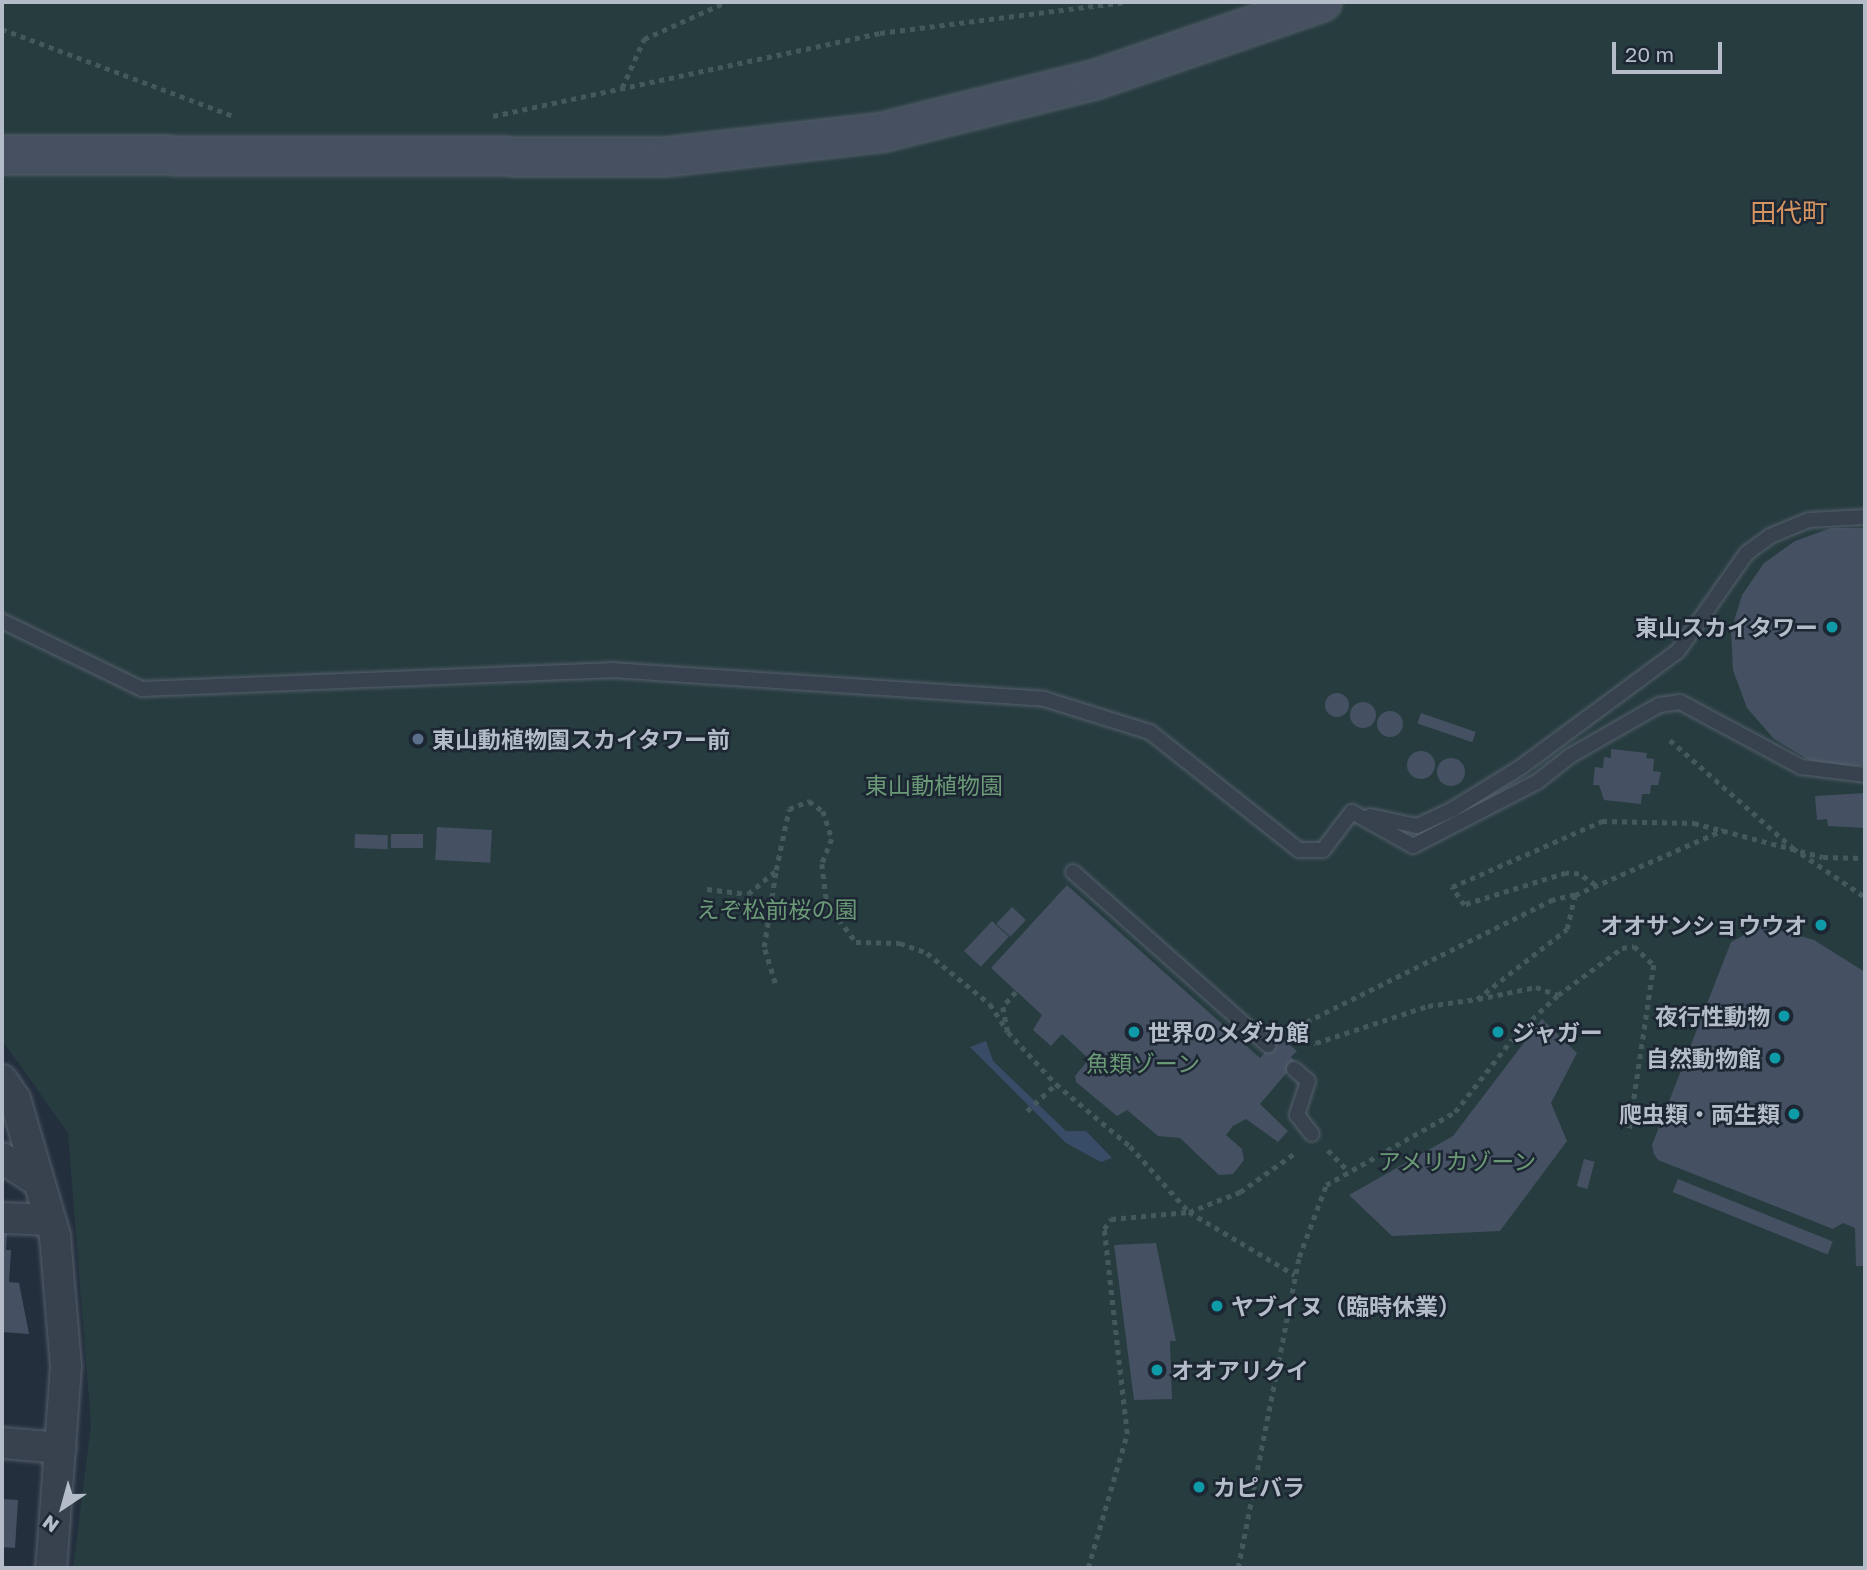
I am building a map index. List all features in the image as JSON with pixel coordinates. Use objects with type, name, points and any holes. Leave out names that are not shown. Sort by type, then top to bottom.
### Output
[{"type":"street","points":[[2,155],[666,157],[843,137],[884,132],[1094,80],[1322,2]]},
{"type":"street","points":[[2,1080],[15,1100],[50,1220],[66,1366],[51,1568]]},
{"type":"street","points":[[2,1158],[40,1182]]},
{"type":"street","points":[[2,1218],[50,1220]]},
{"type":"street","points":[[2,1443],[61,1448]]},
{"type":"lane","points":[[1352,812],[1417,827],[1453,809],[1521,767],[1678,651],[1747,553],[1770,536],[1809,520],[1865,517]]},
{"type":"lane","points":[[2,621],[142,689],[611,670],[1044,699],[1150,732],[1300,850],[1323,850],[1352,812]]},
{"type":"lane","points":[[1352,812],[1413,846],[1537,782],[1570,756],[1659,705],[1680,702],[1801,767],[1865,775]]},
{"type":"lane","points":[[1073,872],[1268,1045]]},
{"type":"lane","points":[[1294,1069],[1308,1081],[1297,1115],[1312,1134]]},
{"type":"path","points":[[622,88],[644,38],[726,2]]},
{"type":"path","points":[[481,120],[622,88],[736,67],[880,33],[1125,2]]},
{"type":"path","points":[[2,29],[248,121]]},
{"type":"path","points":[[1670,740],[1793,848],[1865,897]]},
{"type":"path","points":[[775,983],[764,947],[776,870],[789,809],[808,801],[823,811],[832,839],[822,864],[827,903],[856,942],[900,943],[927,953],[990,1004],[1008,1032],[1056,1084],[1130,1146],[1189,1212],[1295,1275]]},
{"type":"path","points":[[1596,885],[1579,874],[1566,873],[1464,905],[1451,887],[1455,881],[1602,821],[1694,823],[1823,857],[1865,858]]},
{"type":"path","points":[[1558,995],[1536,987],[1428,1006],[1316,1043],[1295,1039],[1305,1023],[1553,900],[1575,895],[1723,830]]},
{"type":"path","points":[[707,889],[748,894],[776,870]]},
{"type":"path","points":[[1477,999],[1567,929],[1575,895]]},
{"type":"path","points":[[1238,1568],[1295,1275],[1326,1185],[1455,1112],[1517,1033],[1558,995],[1622,948],[1634,946],[1654,965],[1629,1133]]},
{"type":"path","points":[[1008,1032],[1003,1007],[1016,992]]},
{"type":"path","points":[[1027,1111],[1056,1084]]},
{"type":"path","points":[[1088,1568],[1127,1434],[1104,1229],[1111,1219],[1189,1212],[1240,1192],[1286,1164],[1312,1134],[1349,1172]]},
{"type":"green space","name":"東山動植物園","points":[[2,2],[1865,2],[1865,1568],[73,1568],[91,1425],[68,1133],[2,1040]]},
{"type":"water","points":[[986,1041],[993,1061],[1066,1131],[1086,1131],[1112,1158],[1101,1162],[1066,1143],[970,1047]]},
{"type":"building","points":[[1831,528],[1865,528],[1865,765],[1850,767],[1809,760],[1774,739],[1747,708],[1733,670],[1731,631],[1742,595],[1764,563],[1795,541]]},
{"type":"building","points":[[1337,693],[1346,696],[1349,705],[1346,714],[1337,717],[1328,714],[1325,705],[1328,696]]},
{"type":"building","points":[[1363,702],[1372,706],[1376,715],[1372,724],[1363,728],[1354,724],[1350,715],[1354,706]]},
{"type":"building","points":[[1390,711],[1399,715],[1403,724],[1399,733],[1390,737],[1381,733],[1377,724],[1381,715]]},
{"type":"building","points":[[1421,713],[1476,732],[1472,742],[1417,723]]},
{"type":"building","points":[[1611,749],[1647,753],[1646,758],[1654,759],[1653,771],[1661,772],[1658,785],[1651,785],[1650,794],[1642,794],[1641,804],[1604,800],[1599,785],[1593,785],[1595,767],[1603,768],[1604,757],[1611,758]]},
{"type":"building","points":[[1421,751],[1431,755],[1435,765],[1431,775],[1421,779],[1411,775],[1407,765],[1411,755]]},
{"type":"building","points":[[1451,758],[1461,762],[1465,772],[1461,782],[1451,786],[1441,782],[1437,772],[1441,762]]},
{"type":"building","points":[[1865,793],[1865,828],[1828,826],[1827,819],[1817,820],[1815,796]]},
{"type":"building","points":[[437,827],[492,830],[490,863],[435,860]]},
{"type":"building","points":[[355,834],[388,835],[387,849],[355,848]]},
{"type":"building","points":[[391,834],[423,834],[423,848],[391,848]]},
{"type":"building","name":"世界のメダカ館","points":[[1067,885],[1260,1058],[1279,1036],[1297,1051],[1291,1057],[1296,1062],[1260,1104],[1288,1131],[1278,1142],[1246,1119],[1233,1126],[1226,1135],[1242,1149],[1244,1160],[1233,1174],[1219,1175],[1180,1138],[1158,1136],[1127,1110],[1117,1116],[1076,1082],[1075,1076],[1089,1059],[1062,1034],[1051,1046],[1033,1030],[1042,1015],[991,968]]},
{"type":"building","points":[[1012,907],[1026,920],[1010,937],[996,924]]},
{"type":"building","points":[[992,921],[1009,937],[981,967],[964,951]]},
{"type":"building","name":"自然動物館","points":[[1763,925],[1814,940],[1865,972],[1865,1266],[1856,1266],[1855,1228],[1843,1223],[1833,1229],[1658,1160],[1654,1154],[1652,1145],[1731,942]]},
{"type":"building","points":[[1542,1019],[1577,1053],[1551,1103],[1567,1141],[1500,1231],[1392,1236],[1349,1195],[1453,1136]]},
{"type":"building","points":[[1584,1159],[1595,1162],[1587,1189],[1577,1186]]},
{"type":"building","points":[[1678,1179],[1833,1242],[1828,1255],[1673,1192]]},
{"type":"building","points":[[2,1233],[7,1233],[6,1250],[11,1250],[9,1282],[19,1283],[29,1334],[2,1332]]},
{"type":"building","points":[[1156,1243],[1176,1341],[1170,1341],[1172,1399],[1134,1400],[1114,1245]]},
{"type":"building","points":[[2,1499],[18,1500],[15,1548],[2,1547]]},
{"type":"place","name":"東山スカイタワー","points":[[1832,627]]},
{"type":"place","name":"東山動植物園スカイタワー前","points":[[418,739]]},
{"type":"place","name":"オオサンショウウオ","points":[[1821,925]]},
{"type":"place","name":"夜行性動物","points":[[1784,1016]]},
{"type":"place","name":"世界のメダカ館","points":[[1134,1032]]},
{"type":"place","name":"ジャガー","points":[[1498,1032]]},
{"type":"place","name":"自然動物館","points":[[1775,1058]]},
{"type":"place","name":"爬虫類・両生類","points":[[1794,1114]]},
{"type":"place","name":"ヤブイヌ（臨時休業）","points":[[1217,1306]]},
{"type":"place","name":"オオアリクイ","points":[[1157,1370]]},
{"type":"place","name":"カピバラ","points":[[1199,1487]]},
{"type":"district","name":"田代町","points":[[1789,213]]},
{"type":"park label","name":"えぞ松前桜の園","points":[[777,909]]},
{"type":"park label","name":"魚類ゾーン","points":[[1143,1063]]},
{"type":"park label","name":"アメリカゾーン","points":[[1457,1161]]}]
